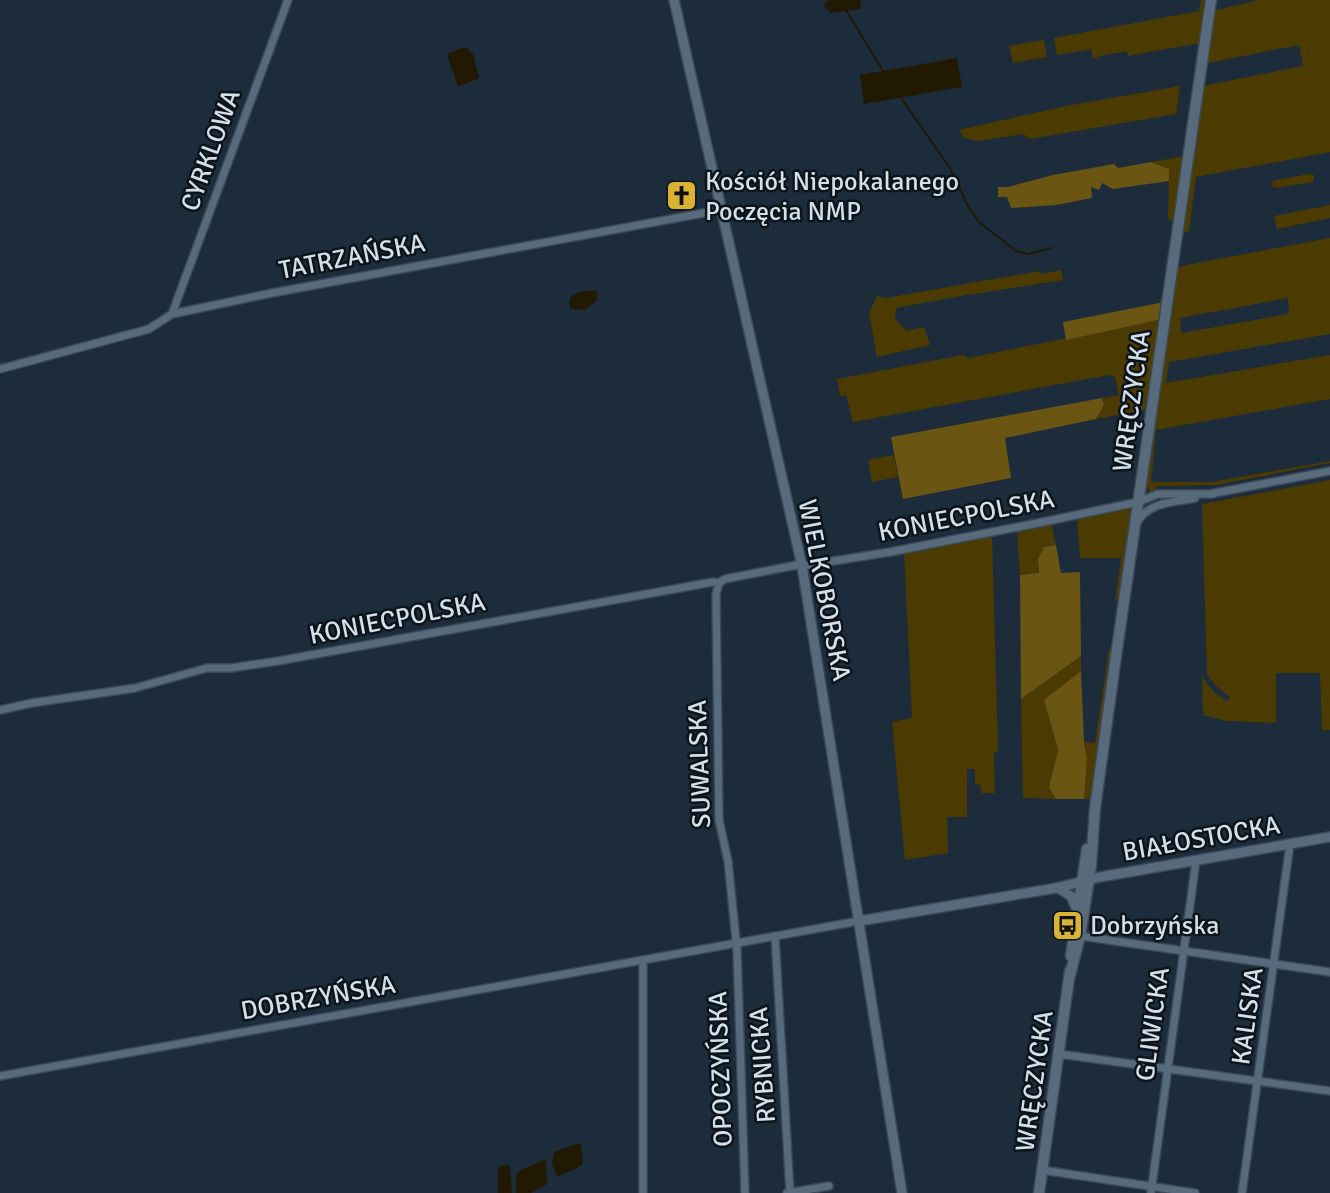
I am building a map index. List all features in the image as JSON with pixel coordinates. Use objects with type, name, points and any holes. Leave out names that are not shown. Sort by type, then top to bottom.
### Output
[{"type":"main road","name":"WRĘCZYCKA","points":[[1070,975],[1080,936],[1134,527],[1211,0]]},
{"type":"main road","name":"WRĘCZYCKA","points":[[1039,1193],[1077,910],[1085,885]]},
{"type":"street","name":"CYRKLOWA","points":[[172,314],[288,0]]},
{"type":"street","name":"WIELKOBORSKA","points":[[674,0],[802,565],[902,1193]]},
{"type":"street","name":"TATRZAŃSKA","points":[[0,369],[149,329],[172,314],[285,290],[720,210]]},
{"type":"street","points":[[1134,527],[1143,512],[1156,505],[1330,471]]},
{"type":"street","points":[[1141,477],[1148,491],[1158,494],[1213,494]]},
{"type":"street","points":[[1138,502],[1158,494]]},
{"type":"street","points":[[1138,502],[1156,505]]},
{"type":"street","name":"KONIECPOLSKA","points":[[0,710],[135,688],[207,668],[231,668],[278,661],[604,601],[719,583],[725,579],[802,565],[890,552],[1138,502]]},
{"type":"street","name":"SUWALSKA","points":[[719,583],[716,594],[719,820],[728,861],[736,943]]},
{"type":"street","name":"BIAŁOSTOCKA","points":[[1085,885],[1196,861],[1330,837]]},
{"type":"street","name":"KALISKA","points":[[1242,1193],[1290,844]]},
{"type":"street","name":"GLIWICKA","points":[[1152,1189],[1196,861]]},
{"type":"street","name":"DOBRZYŃSKA","points":[[0,1076],[859,921],[1085,885]]},
{"type":"street","points":[[1056,888],[1071,896],[1077,910]]},
{"type":"street","name":"RYBNICKA","points":[[775,936],[788,1193],[829,1185]]},
{"type":"street","points":[[1080,936],[1330,972]]},
{"type":"street","name":"OPOCZYŃSKA","points":[[736,943],[745,1193]]},
{"type":"street","points":[[643,960],[643,1193]]},
{"type":"street","points":[[1059,1054],[1330,1091]]},
{"type":"street","points":[[1042,1170],[1152,1189],[1195,1193]]},
{"type":"shaded area","points":[[830,0],[860,0],[861,9],[830,13],[824,6]]},
{"type":"shaded area","points":[[1201,0],[1204,0],[1203,10],[1206,10],[1200,43],[1128,56],[1127,51],[1099,56],[1098,62],[1097,57],[1093,58],[1091,49],[1057,55],[1054,38],[1199,11]]},
{"type":"shaded area","points":[[1259,0],[1330,0],[1330,152],[1196,177],[1189,231],[1181,233],[1203,86],[1303,66],[1299,45],[1208,63],[1205,80],[1203,78],[1213,11]]},
{"type":"shaded area","points":[[1044,40],[1047,57],[1013,63],[1009,46]]},
{"type":"shaded area","points":[[466,47],[473,54],[479,78],[458,87],[448,58],[449,53]]},
{"type":"shaded area","points":[[957,58],[962,87],[864,104],[860,75]]},
{"type":"shaded area","points":[[1180,86],[1176,114],[1030,139],[1023,134],[978,141],[964,138],[959,130],[1066,106]]},
{"type":"shaded area","points":[[1185,156],[1175,221],[1171,221],[1168,219],[1169,169],[1151,162]]},
{"type":"shaded area","points":[[1151,162],[1169,169],[1169,181],[1113,189],[1102,183],[1099,190],[1091,187],[1092,198],[1056,205],[1011,208],[1007,197],[998,197],[998,187],[1114,164],[1118,168]]},
{"type":"shaded area","points":[[1314,175],[1313,182],[1277,188],[1272,186],[1273,181]]},
{"type":"shaded area","points":[[1330,205],[1330,218],[1277,229],[1274,216]]},
{"type":"shaded area","points":[[1330,238],[1330,334],[1169,362],[1166,383],[1330,355],[1330,399],[1156,430],[1151,482],[1212,482],[1330,463],[1216,485],[1156,486],[1156,491],[1145,486],[1176,267]],"holes":[[[1288,298],[1289,314],[1181,333],[1180,318]]]},
{"type":"shaded area","points":[[1061,270],[1063,280],[896,308],[895,320],[906,331],[924,327],[930,345],[877,357],[869,313],[877,296],[886,298],[1040,271],[1041,274]]},
{"type":"shaded area","points":[[584,291],[597,291],[597,300],[585,310],[570,309],[569,300],[573,295]]},
{"type":"shaded area","points":[[1164,302],[1162,319],[1066,340],[1063,322]]},
{"type":"shaded area","points":[[1162,319],[1149,409],[1096,419],[1104,405],[1103,398],[1119,395],[1115,377],[1109,375],[853,422],[846,395],[840,396],[837,379],[963,355],[968,358]]},
{"type":"shaded area","points":[[1102,398],[1104,405],[1096,419],[1005,438],[1011,478],[903,499],[891,437]]},
{"type":"shaded area","points":[[894,455],[898,477],[872,482],[868,460]]},
{"type":"shaded area","points":[[1330,480],[1330,730],[1322,730],[1320,673],[1276,673],[1276,723],[1227,721],[1203,715],[1202,677],[1214,692],[1227,701],[1230,697],[1216,686],[1207,674],[1202,504]]},
{"type":"shaded area","points":[[1130,509],[1132,516],[1120,597],[1115,602],[1121,558],[1080,558],[1077,517]]},
{"type":"shaded area","points":[[1051,523],[1056,545],[1044,547],[1038,559],[1038,573],[1020,575],[1017,530]]},
{"type":"shaded area","points":[[992,535],[998,752],[994,753],[995,793],[981,793],[981,785],[975,784],[975,769],[967,769],[967,817],[947,817],[948,853],[905,860],[892,722],[912,718],[904,551]]},
{"type":"shaded area","points":[[1056,545],[1061,573],[1080,572],[1081,656],[1021,699],[1020,575],[1039,573],[1038,559],[1044,547]]},
{"type":"shaded area","points":[[1109,649],[1112,654],[1090,798],[1084,799],[1087,758],[1084,742],[1095,743]]},
{"type":"shaded area","points":[[1081,656],[1081,671],[1044,701],[1058,750],[1049,787],[1056,799],[1023,798],[1021,699]]},
{"type":"shaded area","points":[[1081,671],[1087,758],[1084,799],[1056,799],[1049,787],[1058,750],[1044,700]]},
{"type":"shaded area","points":[[581,1144],[581,1166],[557,1177],[552,1163],[554,1152]]},
{"type":"shaded area","points":[[546,1159],[547,1184],[531,1193],[516,1193],[516,1174]]},
{"type":"shaded area","points":[[506,1164],[510,1167],[512,1193],[498,1193],[498,1168]]},
{"type":"waterway","points":[[846,10],[883,71]]},
{"type":"waterway","points":[[900,96],[951,170],[969,208],[980,223],[1016,251],[1028,254],[1051,248]]},
{"type":"place","name":"Kościół Niepokalanego Poczęcia NMP","points":[[682,196]]},
{"type":"place","name":"Dobrzyńska","points":[[1067,925]]}]
